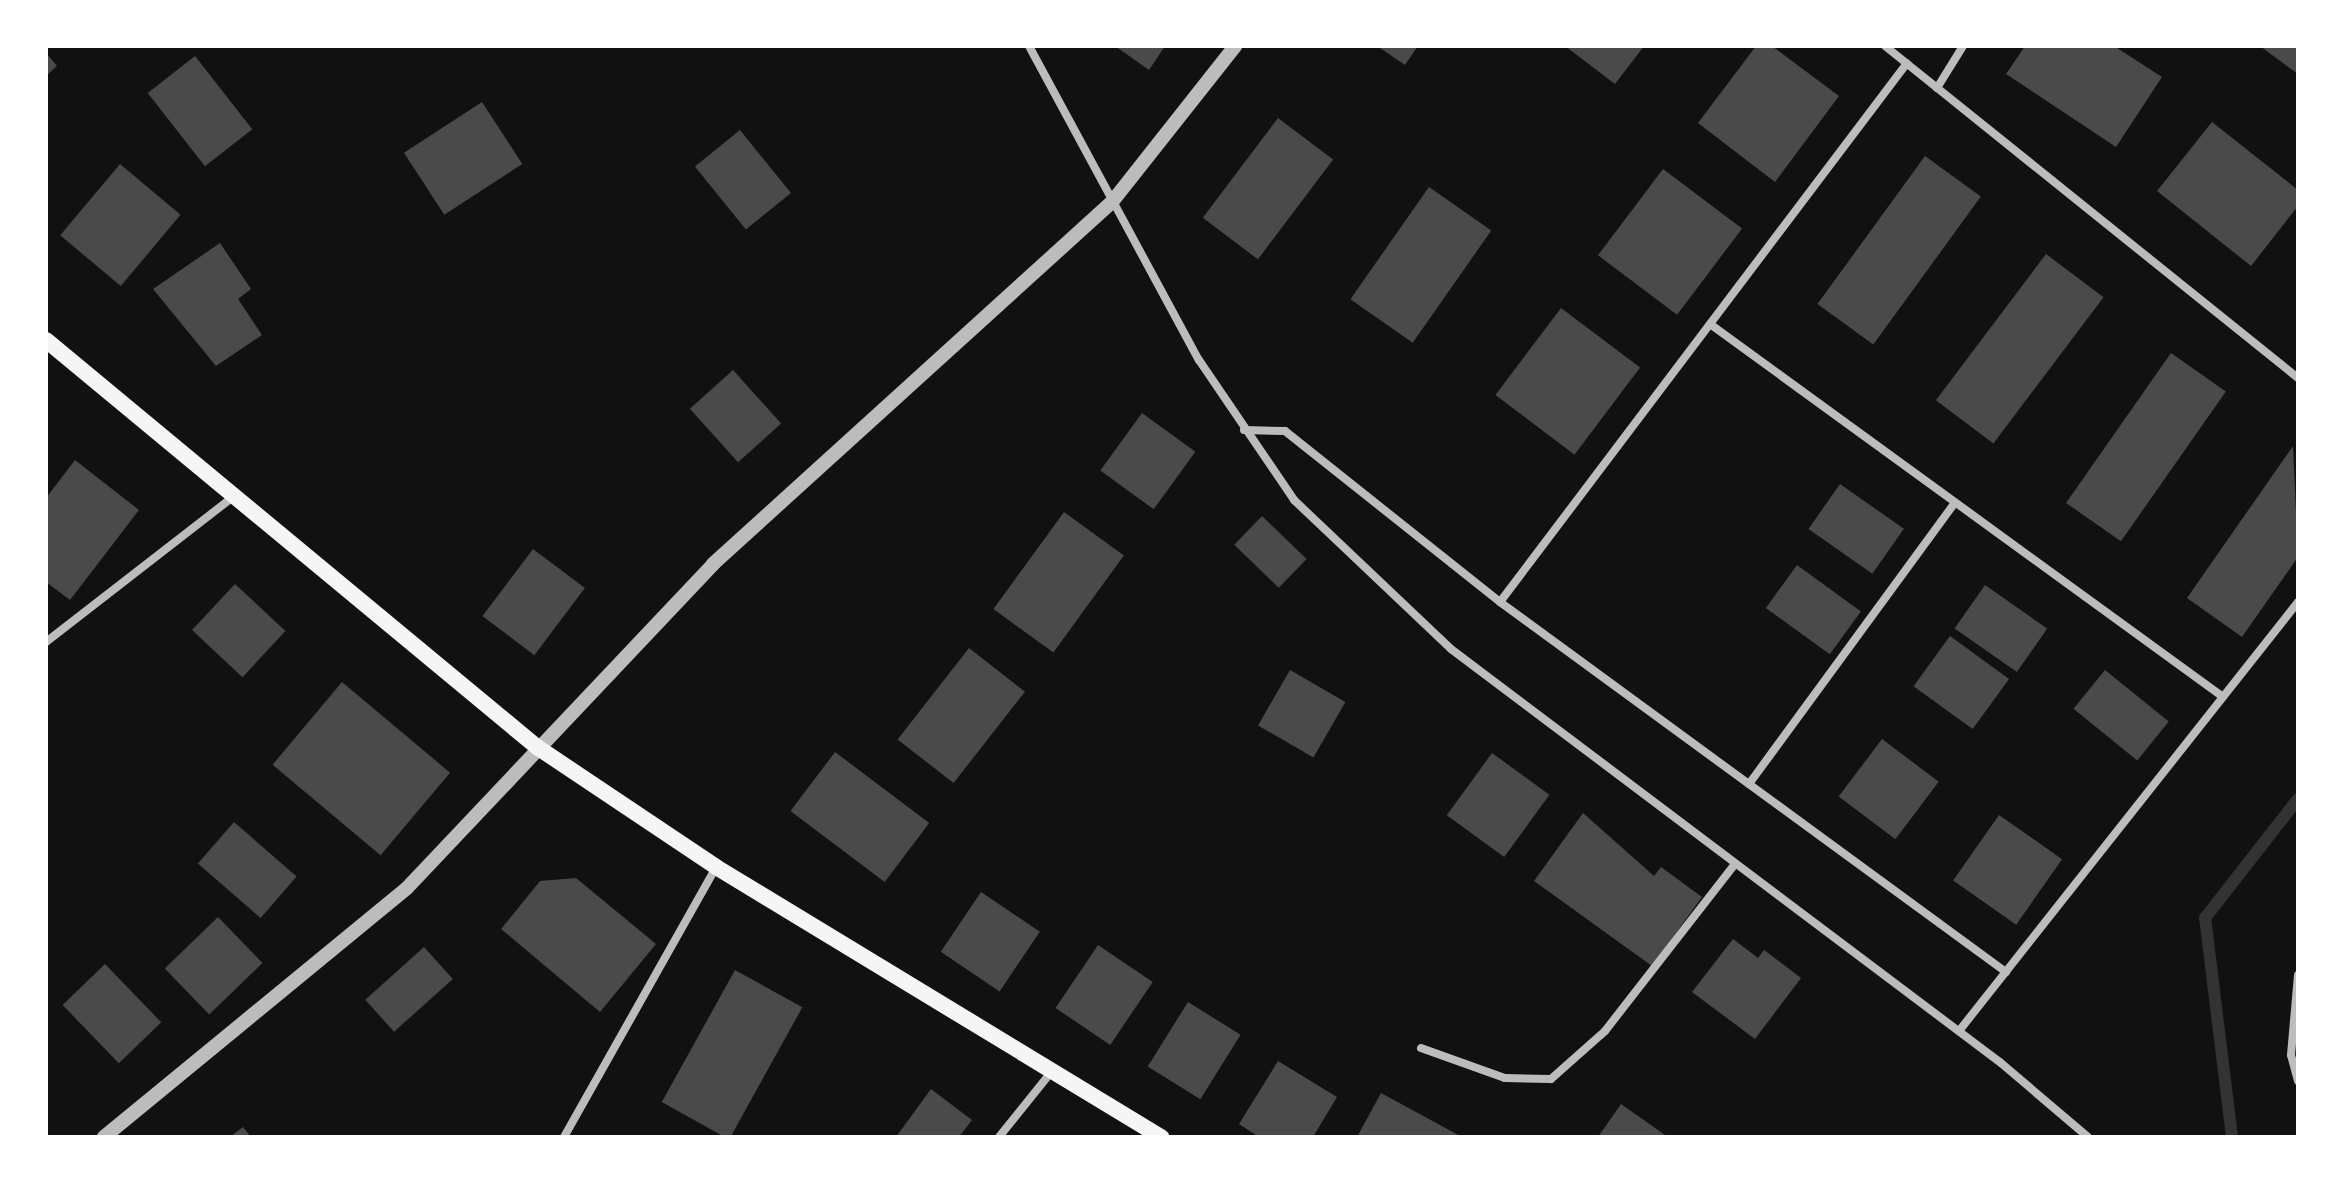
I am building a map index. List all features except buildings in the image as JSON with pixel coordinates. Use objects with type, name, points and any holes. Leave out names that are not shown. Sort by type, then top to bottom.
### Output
[{"type":"main road","points":[[46,340],[537,747],[716,867],[1161,1137]]},
{"type":"street","points":[[1029,46],[1112,202],[1244,430],[1294,500],[1380,587],[1734,865],[1959,1031],[2082,1135]]},
{"type":"street","points":[[104,1137],[407,888],[713,564],[1112,202],[1235,46]]},
{"type":"street","points":[[1885,46],[2298,378]]},
{"type":"street","points":[[1937,88],[1963,46]]},
{"type":"street","points":[[1500,602],[1907,63]]},
{"type":"street","points":[[1710,324],[2223,697]]},
{"type":"street","points":[[1244,430],[1285,431],[1500,602],[2006,972]]},
{"type":"street","points":[[46,642],[234,496]]},
{"type":"street","points":[[1749,784],[1955,503]]},
{"type":"street","points":[[1959,1031],[2298,602]]},
{"type":"street","points":[[1421,1048],[1505,1078],[1551,1079],[1605,1031],[1734,865]]},
{"type":"street","points":[[564,1137],[716,867]]},
{"type":"street","points":[[2298,975],[2291,1055],[2298,1081]]},
{"type":"street","points":[[999,1137],[1052,1071]]},
{"type":"waterway","points":[[2232,1137],[2205,918],[2298,799]]}]
